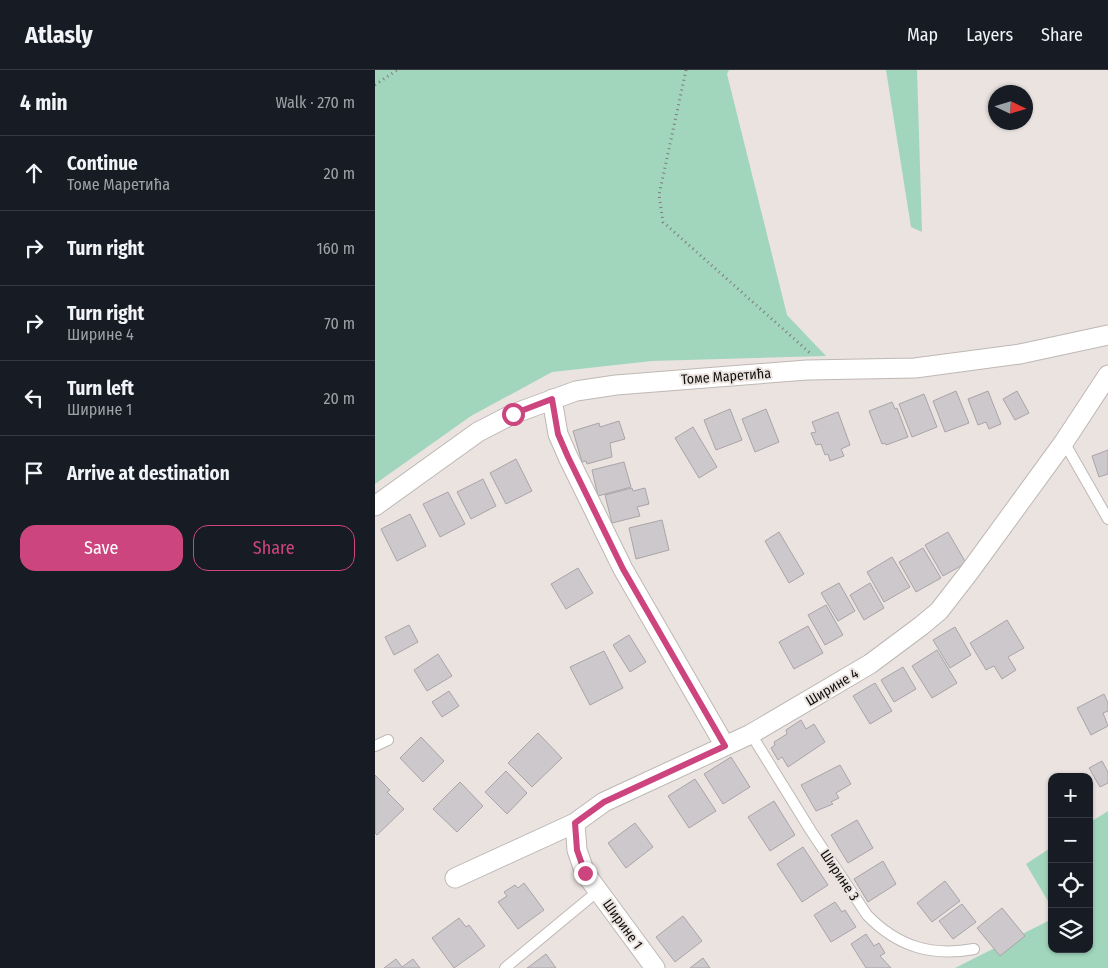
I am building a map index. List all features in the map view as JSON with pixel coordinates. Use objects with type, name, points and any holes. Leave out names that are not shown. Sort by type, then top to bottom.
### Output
[{"type":"street","name":"Томе Маретића","points":[[375,506],[478,432],[513,414],[583,389],[616,384],[807,370],[915,368],[1020,354],[1108,336]]},
{"type":"street","name":"Ширине 4","points":[[455,878],[575,823],[604,802],[751,734],[870,664],[939,611],[1063,442],[1108,375]]},
{"type":"street","points":[[552,399],[558,434],[623,569],[725,746]]},
{"type":"street","name":"Ширине 1","points":[[575,823],[577,850],[585,873],[655,968]]},
{"type":"lane","points":[[1063,442],[1108,519]]},
{"type":"lane","name":"Ширине 3","points":[[751,734],[811,831],[867,915],[879,927],[892,937],[923,950],[956,952],[974,949]]},
{"type":"lane","points":[[375,746],[387,740]]},
{"type":"lane","points":[[505,968],[598,891]]},
{"type":"path","points":[[375,85],[397,70]]},
{"type":"path","points":[[686,70],[659,195],[663,222],[813,356],[807,370]]},
{"type":"green space","points":[[375,70],[729,70],[727,74],[787,315],[826,356],[652,361],[552,372],[471,416],[375,484]]},
{"type":"green space","points":[[886,70],[917,70],[922,232],[911,227]]},
{"type":"green space","points":[[1108,811],[1108,968],[955,968],[1048,921],[1048,953],[1093,953],[1093,820]]},
{"type":"green space","points":[[1048,850],[1048,901],[1026,864]]},
{"type":"building","points":[[956,391],[969,423],[945,432],[933,401]]},
{"type":"building","points":[[988,391],[1001,424],[989,429],[986,422],[978,425],[968,399]]},
{"type":"building","points":[[1017,391],[1029,413],[1015,420],[1003,399]]},
{"type":"building","points":[[924,394],[937,427],[912,437],[899,404]]},
{"type":"building","points":[[892,402],[895,409],[897,408],[908,437],[886,445],[885,443],[882,444],[869,411]]},
{"type":"building","points":[[730,409],[742,440],[716,450],[704,420]]},
{"type":"building","points":[[766,409],[779,442],[755,452],[742,419]]},
{"type":"building","points":[[838,412],[850,445],[841,449],[844,456],[830,461],[828,454],[825,455],[821,444],[816,445],[811,433],[816,432],[812,422]]},
{"type":"building","points":[[619,421],[625,439],[610,443],[612,457],[587,464],[586,461],[582,462],[573,431],[599,423],[600,427]]},
{"type":"building","points":[[693,427],[717,467],[699,478],[675,438]]},
{"type":"building","points":[[1108,450],[1108,474],[1099,477],[1092,456]]},
{"type":"building","points":[[516,459],[532,491],[506,504],[490,473]]},
{"type":"building","points":[[624,462],[631,487],[598,496],[592,470]]},
{"type":"building","points":[[483,479],[496,506],[471,519],[457,492]]},
{"type":"building","points":[[632,488],[633,491],[645,488],[649,504],[637,507],[640,516],[612,523],[605,495]]},
{"type":"building","points":[[448,492],[465,524],[440,537],[423,504]]},
{"type":"building","points":[[410,514],[426,546],[397,561],[381,529]]},
{"type":"building","points":[[662,520],[669,550],[636,559],[629,528]]},
{"type":"building","points":[[779,532],[804,574],[789,583],[765,541]]},
{"type":"building","points":[[948,532],[966,563],[943,576],[925,545]]},
{"type":"building","points":[[923,548],[941,578],[916,592],[899,562]]},
{"type":"building","points":[[892,557],[910,587],[884,602],[867,572]]},
{"type":"building","points":[[578,568],[593,593],[566,609],[551,584]]},
{"type":"building","points":[[839,583],[855,611],[838,621],[821,593]]},
{"type":"building","points":[[870,583],[884,608],[864,620],[850,595]]},
{"type":"building","points":[[826,605],[843,635],[825,645],[808,615]]},
{"type":"building","points":[[1007,620],[1024,648],[1008,657],[1016,670],[1002,679],[994,666],[986,670],[970,643]]},
{"type":"building","points":[[409,625],[418,642],[394,655],[385,637]]},
{"type":"building","points":[[808,626],[823,653],[794,669],[779,642]]},
{"type":"building","points":[[955,627],[971,655],[950,668],[933,640]]},
{"type":"building","points":[[629,635],[646,662],[630,672],[613,645]]},
{"type":"building","points":[[937,650],[957,683],[932,698],[912,666]]},
{"type":"building","points":[[604,651],[623,688],[590,705],[570,667]]},
{"type":"building","points":[[438,654],[452,676],[427,691],[414,670]]},
{"type":"building","points":[[903,667],[916,689],[894,702],[881,680]]},
{"type":"building","points":[[875,683],[892,711],[870,724],[853,696]]},
{"type":"building","points":[[449,691],[459,706],[442,717],[432,702]]},
{"type":"building","points":[[1104,694],[1108,703],[1108,711],[1103,713],[1108,726],[1091,735],[1077,708]]},
{"type":"building","points":[[801,720],[806,729],[814,724],[825,742],[788,767],[782,757],[778,760],[771,748],[775,745],[774,742],[787,734],[786,730]]},
{"type":"building","points":[[538,733],[562,758],[532,787],[508,763]]},
{"type":"building","points":[[421,737],[444,761],[423,782],[400,758]]},
{"type":"building","points":[[731,757],[750,787],[723,804],[704,774]]},
{"type":"building","points":[[1102,761],[1108,772],[1108,783],[1100,787],[1089,768]]},
{"type":"building","points":[[840,765],[851,784],[836,793],[839,798],[831,802],[833,804],[816,811],[801,785]]},
{"type":"building","points":[[506,771],[527,793],[507,814],[485,792]]},
{"type":"building","points":[[375,775],[390,790],[387,792],[404,809],[377,835],[375,833]]},
{"type":"building","points":[[695,779],[716,811],[689,828],[668,796]]},
{"type":"building","points":[[460,782],[483,806],[457,832],[433,809]]},
{"type":"building","points":[[774,801],[795,835],[770,851],[748,817]]},
{"type":"building","points":[[857,820],[873,848],[848,863],[831,835]]},
{"type":"building","points":[[635,823],[653,847],[626,868],[608,843]]},
{"type":"building","points":[[803,847],[828,885],[802,902],[777,864]]},
{"type":"building","points":[[883,861],[896,884],[868,902],[854,879]]},
{"type":"building","points":[[945,881],[960,901],[932,922],[917,903]]},
{"type":"building","points":[[524,883],[544,910],[518,929],[498,902],[507,896],[504,892],[515,885],[518,888]]},
{"type":"building","points":[[835,902],[842,912],[845,910],[856,927],[831,942],[814,915]]},
{"type":"building","points":[[962,904],[976,922],[953,939],[939,921]]},
{"type":"building","points":[[1002,908],[1025,936],[1000,956],[977,928]]},
{"type":"building","points":[[683,916],[702,941],[675,962],[656,937]]},
{"type":"building","points":[[459,918],[466,927],[469,925],[485,946],[454,968],[432,938]]},
{"type":"building","points":[[866,934],[874,946],[879,943],[885,953],[880,956],[891,968],[866,968],[851,944]]},
{"type":"building","points":[[546,954],[556,968],[527,968],[530,966]]},
{"type":"building","points":[[703,958],[710,968],[690,968]]},
{"type":"building","points":[[396,959],[402,967],[413,959],[420,968],[384,968]]},
{"type":"route","points":[[513,414],[552,399],[558,434],[623,569],[725,746],[604,802],[575,823],[577,850],[585,873]]}]
